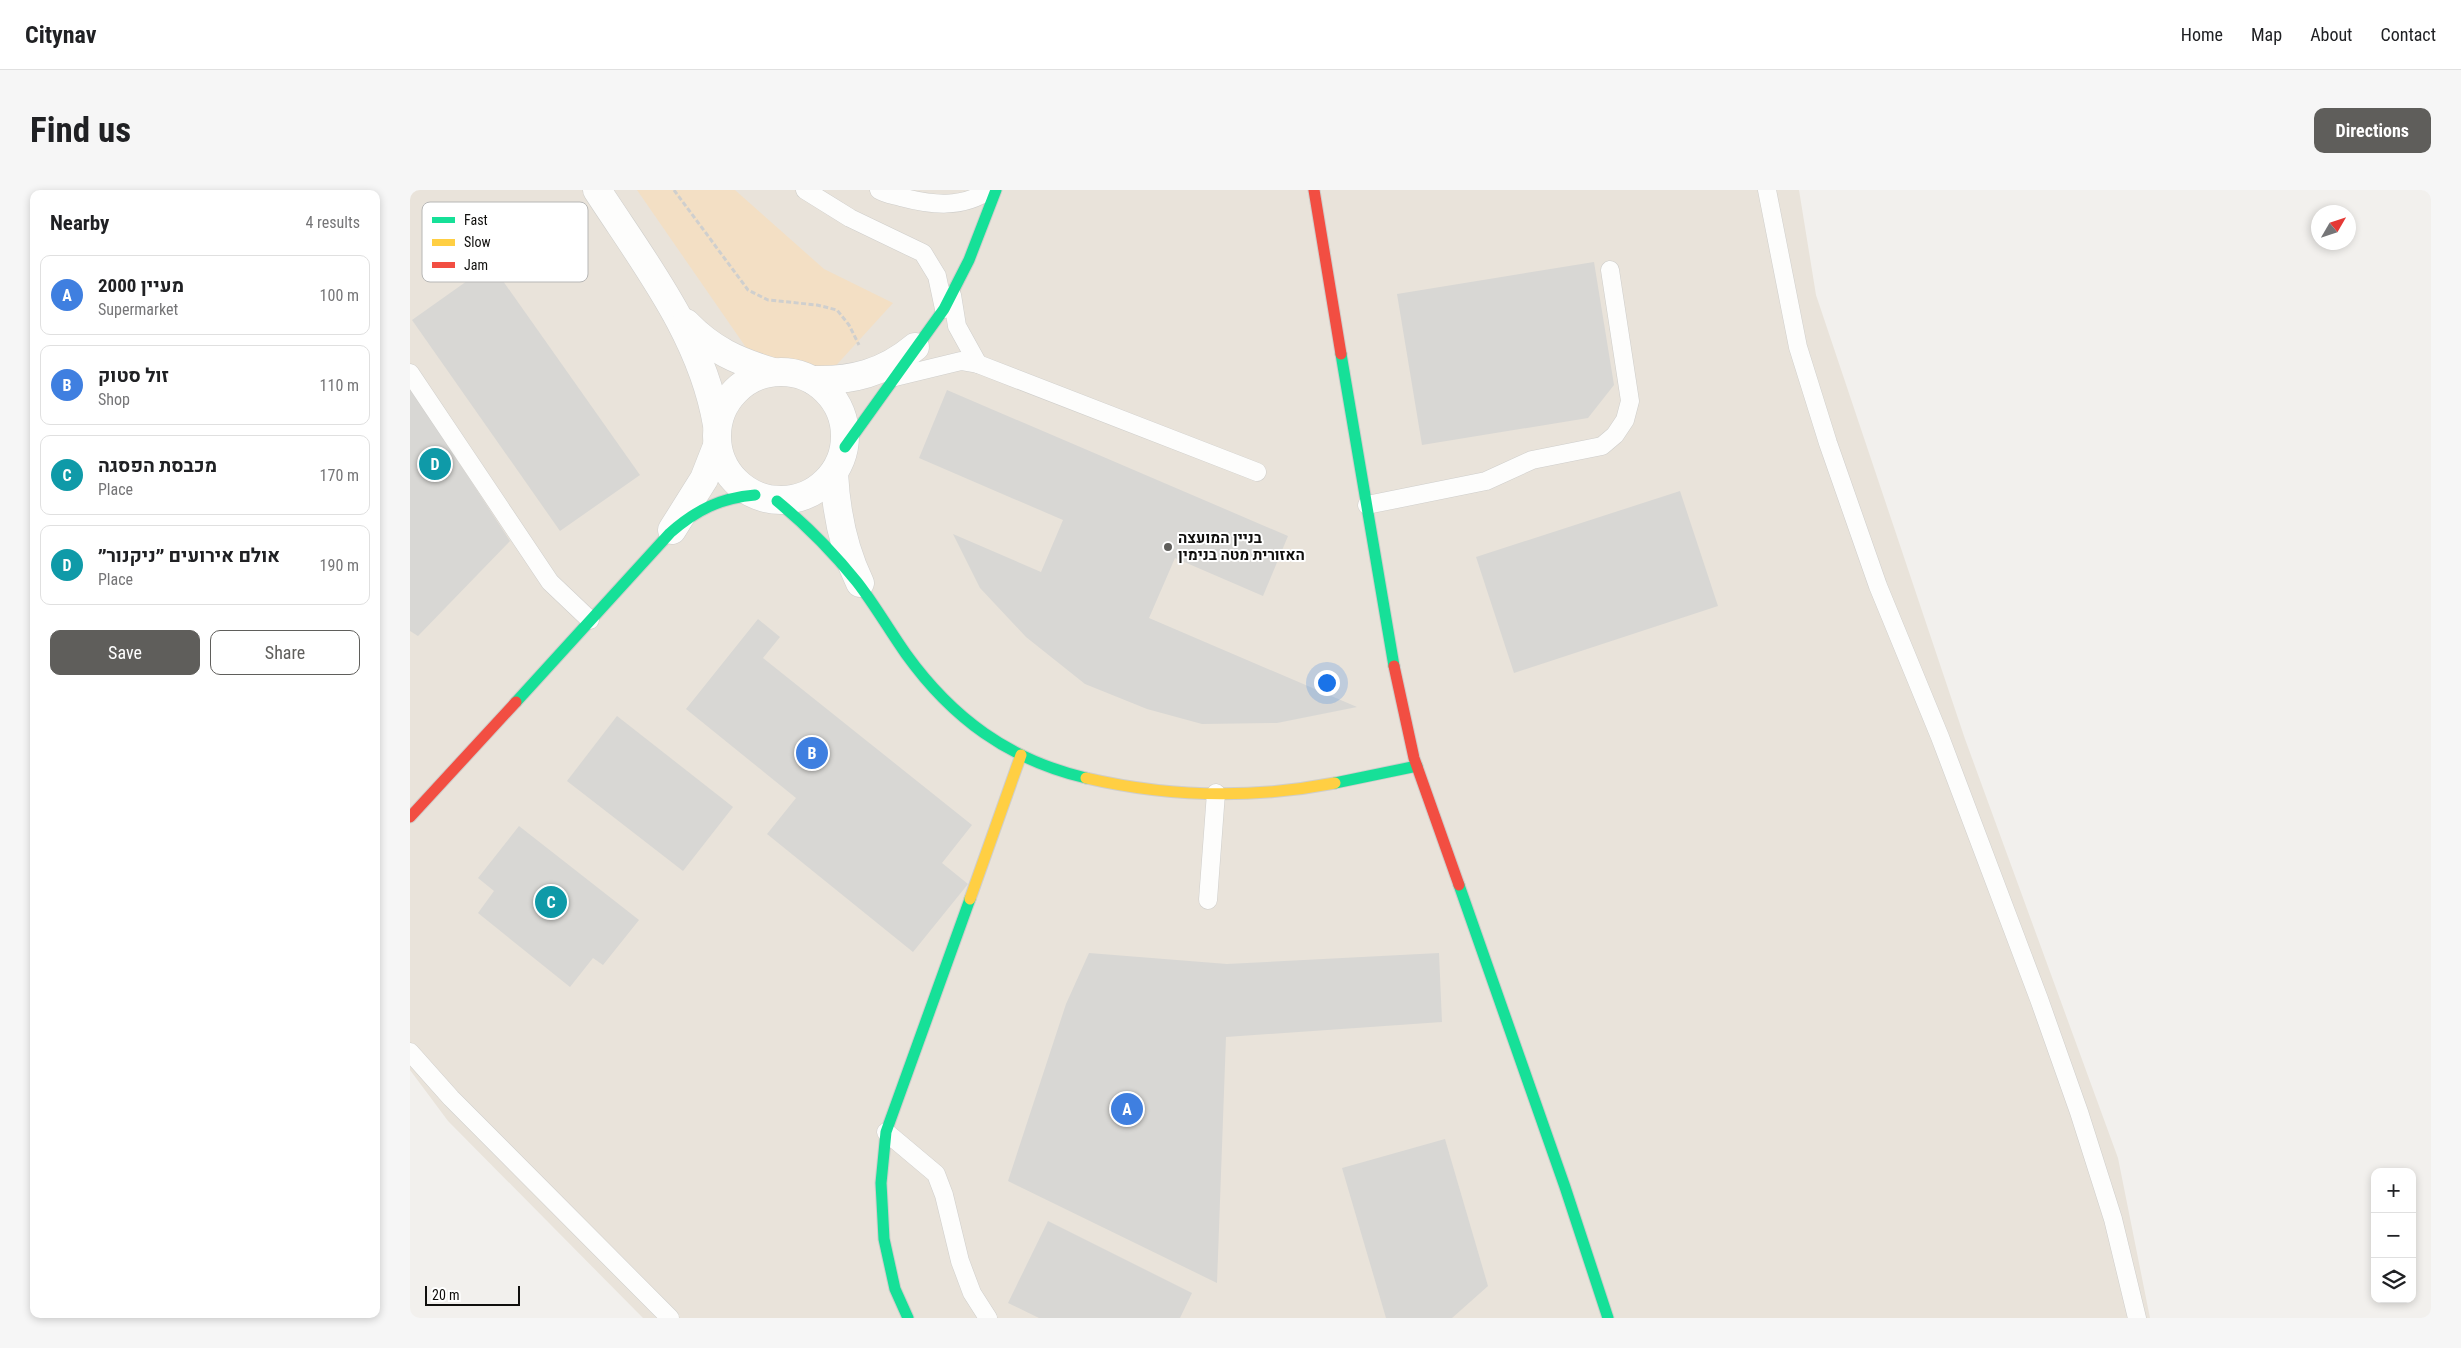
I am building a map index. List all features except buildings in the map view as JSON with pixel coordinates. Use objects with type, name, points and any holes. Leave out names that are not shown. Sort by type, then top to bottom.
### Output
[{"type":"street","points":[[597,190],[678,314],[702,340],[725,354],[772,372]]},
{"type":"street","points":[[412,819],[590,620],[670,533],[689,516],[730,496],[798,499],[818,489],[834,473],[845,447],[884,375],[920,343],[948,302],[969,260],[996,190]]},
{"type":"street","points":[[1314,190],[1402,712],[1417,766],[1565,1187],[1608,1318]]},
{"type":"street","points":[[678,314],[712,394],[717,435],[724,466],[728,472],[737,483],[766,498],[810,529],[865,593]]},
{"type":"street","points":[[670,533],[704,479],[724,406],[736,389],[753,377],[772,372],[793,372],[813,380],[828,392],[839,408],[845,427],[845,447]]},
{"type":"street","points":[[813,380],[837,380],[884,375]]},
{"type":"street","points":[[834,473],[836,504],[853,569],[865,593],[896,640],[939,694],[960,715],[986,736],[1021,755],[1064,772],[1105,783],[1156,790],[1248,794],[1304,788],[1417,766]]},
{"type":"street","points":[[908,1318],[900,1304],[887,1255],[881,1190],[886,1132],[1021,755]]},
{"type":"lane","points":[[805,190],[850,218],[922,253],[937,276],[957,326],[978,364]]},
{"type":"lane","points":[[879,190],[947,204],[969,200],[988,190]]},
{"type":"lane","points":[[1767,190],[1798,347],[1828,443],[1878,586],[1940,737],[2076,1102],[2113,1218],[2137,1318]]},
{"type":"lane","points":[[1367,506],[1486,481],[1532,460],[1602,446],[1615,435],[1625,420],[1630,401],[1610,270]]},
{"type":"lane","points":[[884,375],[961,361],[978,364],[1257,472]]},
{"type":"lane","points":[[410,372],[550,582],[590,620]]},
{"type":"lane","points":[[1208,900],[1216,793]]},
{"type":"lane","points":[[410,1052],[450,1098],[670,1318]]},
{"type":"lane","points":[[886,1132],[936,1174],[944,1195],[960,1261],[972,1293],[988,1318]]},
{"type":"path","points":[[674,190],[748,290],[768,300],[817,305],[837,310],[884,375]]},
{"type":"shaded area","points":[[410,190],[1799,190],[1816,295],[1965,739],[2118,1158],[2150,1318],[643,1318],[448,1121],[410,1070]]},
{"type":"shaded area","points":[[637,190],[735,190],[824,269],[893,303],[831,371],[754,359]]},
{"type":"traffic: fast","points":[[845,447],[944,309],[969,260],[996,190]]},
{"type":"traffic: fast","points":[[1341,354],[1394,666]]},
{"type":"traffic: fast","points":[[516,702],[670,533],[689,518],[709,506],[731,499],[755,495]]},
{"type":"traffic: fast","points":[[777,501],[819,539],[848,571],[924,677],[963,717],[1007,748],[1058,770],[1086,778]]},
{"type":"traffic: fast","points":[[1335,783],[1417,766]]},
{"type":"traffic: fast","points":[[1459,885],[1565,1187],[1608,1318]]},
{"type":"traffic: fast","points":[[908,1318],[895,1289],[884,1239],[881,1183],[886,1132],[970,899]]},
{"type":"traffic: slow","points":[[970,899],[1021,755]]},
{"type":"traffic: slow","points":[[1086,778],[1148,789],[1210,794],[1273,792],[1335,783]]},
{"type":"traffic: jam","points":[[1314,190],[1341,354]]},
{"type":"traffic: jam","points":[[1394,666],[1414,758],[1459,885]]},
{"type":"traffic: jam","points":[[410,817],[516,702]]},
{"type":"place","name":"אולם אירועים ״ניקנור״","points":[[435,464]]},
{"type":"place","name":"בניין המועצה האזורית מטה בנימין","points":[[1168,547]]},
{"type":"place","name":"זול סטוק","points":[[812,753]]},
{"type":"place","name":"מכבסת הפסגה","points":[[551,902]]},
{"type":"place","name":"מעיין 2000","points":[[1127,1109]]}]
